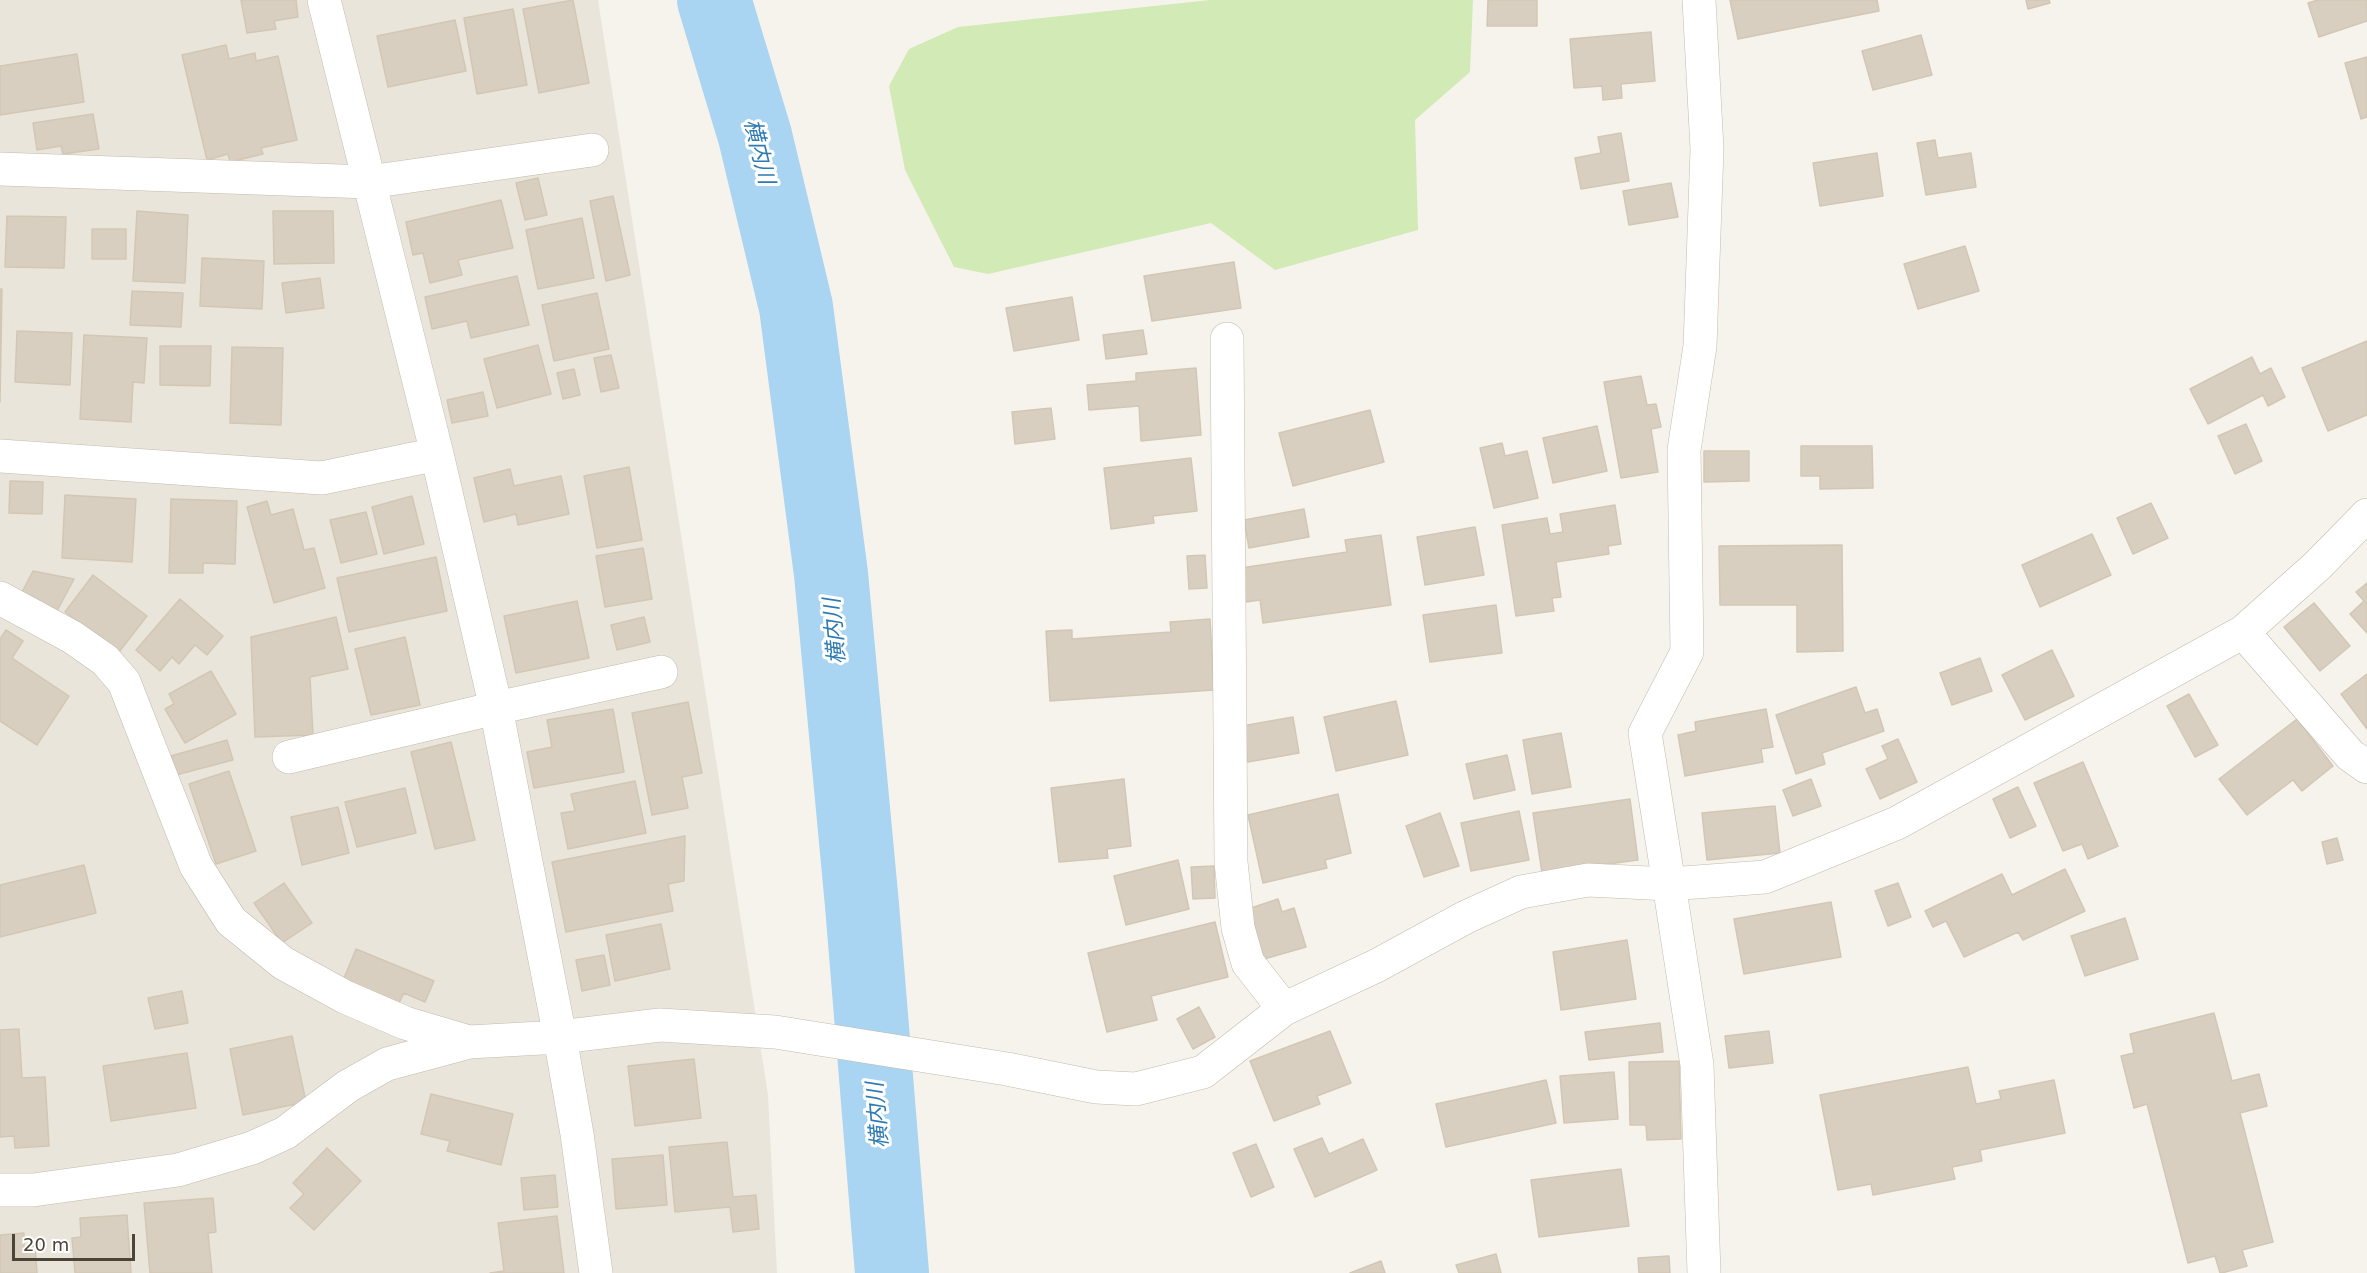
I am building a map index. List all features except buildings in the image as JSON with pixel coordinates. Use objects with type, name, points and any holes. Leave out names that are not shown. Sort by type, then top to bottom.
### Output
[{"type":"street","points":[[324,0],[437,454],[496,708],[560,1037],[577,1134],[596,1273]]},
{"type":"street","points":[[1699,0],[1707,149],[1700,346],[1684,450],[1687,652],[1645,733],[1697,1065],[1704,1273]]},
{"type":"street","points":[[0,169],[369,182],[592,150]]},
{"type":"street","points":[[1227,339],[1231,862],[1238,928],[1248,963],[1284,1009]]},
{"type":"street","points":[[0,456],[322,478],[437,454]]},
{"type":"street","points":[[0,1190],[33,1190],[178,1170],[252,1148],[285,1134],[348,1086],[387,1064],[469,1042],[560,1037],[660,1025],[775,1032],[1007,1069],[1096,1087],[1136,1089],[1203,1072],[1284,1009],[1376,966],[1466,917],[1521,892],[1588,880],[1669,884],[1765,877],[1897,823],[2243,632],[2317,566],[2367,515]]},
{"type":"street","points":[[0,598],[72,637],[105,660],[124,681],[196,866],[231,921],[283,963],[345,997],[405,1023],[469,1042]]},
{"type":"street","points":[[2243,632],[2350,755],[2367,767]]},
{"type":"street","points":[[289,757],[661,672]]},
{"type":"shaded area","points":[[0,0],[598,0],[768,1095],[777,1273],[0,1273]]},
{"type":"green space","points":[[1210,0],[1473,0],[1470,72],[1415,120],[1418,230],[1275,270],[1211,223],[988,274],[954,267],[905,170],[889,86],[909,49],[958,27]]},
{"type":"waterway","name":"横内川","points":[[714,0],[755,136],[796,307],[831,574],[862,905],[892,1273]]}]
